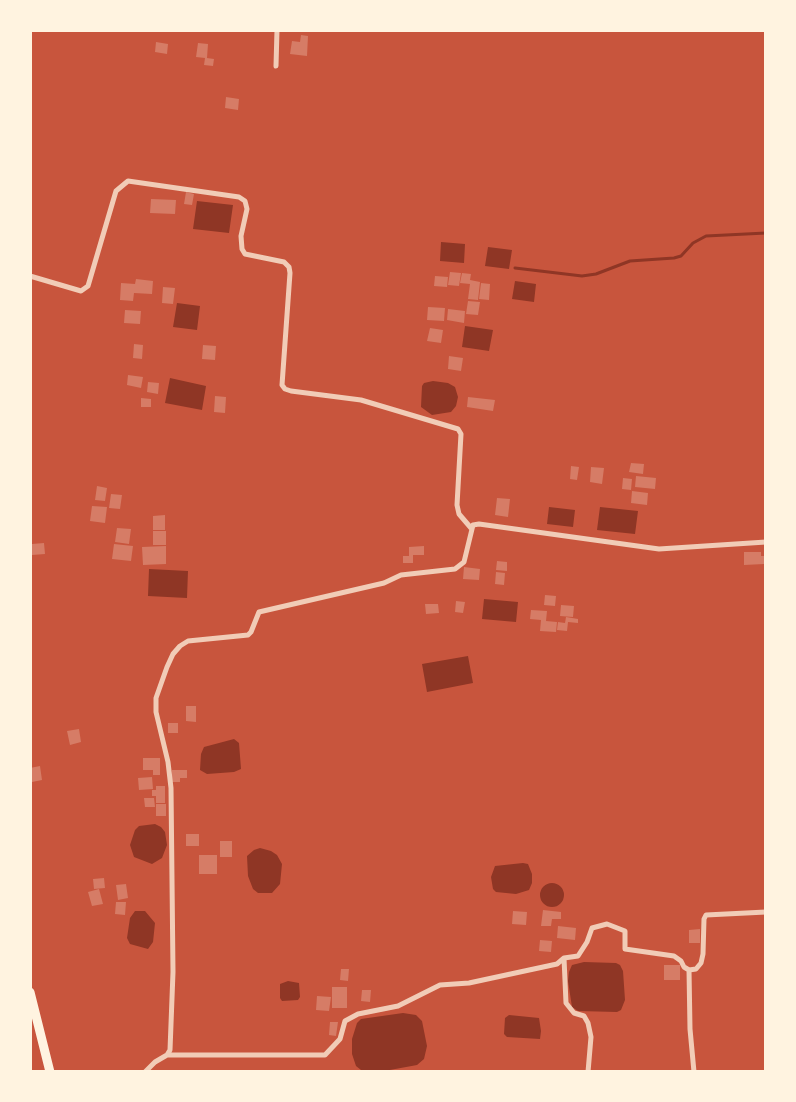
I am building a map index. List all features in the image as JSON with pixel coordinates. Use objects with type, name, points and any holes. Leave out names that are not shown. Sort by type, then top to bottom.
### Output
[{"type":"highway","points":[[30,992],[50,1072]]},
{"type":"street","points":[[276,66],[277,30]]},
{"type":"street","points":[[30,276],[81,291],[88,286],[117,191],[128,180],[238,197],[245,201],[247,209],[241,236],[242,249],[245,254],[284,262],[289,267],[282,385],[285,389],[361,400],[458,429],[461,441],[457,505],[459,513],[471,528]]},
{"type":"street","points":[[144,1072],[167,1055],[170,1050],[173,972],[173,835],[168,762],[156,712],[156,698],[172,654],[180,646],[188,641],[248,634],[259,612],[375,585],[401,574],[455,569],[464,562],[473,525],[659,549],[766,542]]},
{"type":"street","points":[[167,1055],[325,1055],[340,1040],[345,1021],[358,1014],[398,1006],[440,985],[469,982],[557,964],[564,958],[578,956],[592,928],[607,924],[625,931],[625,949],[674,956],[681,961],[684,967],[696,969],[701,963],[704,947],[706,915],[766,912]]},
{"type":"street","points":[[564,958],[567,1003],[574,1013],[584,1017],[591,1037],[588,1072]]},
{"type":"street","points":[[689,969],[690,1029],[694,1072]]},
{"type":"shaded area","points":[[197,201],[233,205],[229,233],[193,229]]},
{"type":"shaded area","points":[[441,242],[465,244],[464,263],[440,261]]},
{"type":"shaded area","points":[[488,247],[512,250],[509,269],[485,266]]},
{"type":"shaded area","points":[[515,281],[536,284],[534,302],[512,299]]},
{"type":"shaded area","points":[[177,303],[200,306],[197,330],[173,327]]},
{"type":"shaded area","points":[[465,326],[493,330],[489,351],[462,347]]},
{"type":"shaded area","points":[[170,378],[206,386],[202,410],[165,403]]},
{"type":"shaded area","points":[[433,381],[448,383],[455,387],[458,397],[456,406],[451,412],[432,415],[421,407],[422,386],[424,383]]},
{"type":"shaded area","points":[[549,507],[575,510],[573,527],[547,524]]},
{"type":"shaded area","points":[[600,507],[638,511],[635,534],[597,530]]},
{"type":"shaded area","points":[[149,569],[188,571],[187,598],[148,596]]},
{"type":"shaded area","points":[[484,599],[518,602],[516,622],[482,619]]},
{"type":"shaded area","points":[[468,656],[473,683],[427,692],[422,664]]},
{"type":"shaded area","points":[[234,739],[239,743],[241,769],[234,772],[207,774],[200,770],[204,747]]},
{"type":"shaded area","points":[[155,824],[165,832],[167,845],[162,858],[152,864],[134,857],[130,845],[135,830],[139,826]]},
{"type":"shaded area","points":[[260,848],[277,855],[282,864],[280,884],[272,893],[258,893],[253,889],[248,876],[247,856]]},
{"type":"shaded area","points":[[528,864],[532,874],[529,890],[516,894],[496,892],[493,889],[491,877],[495,866]]},
{"type":"shaded area","points":[[552,883],[560,887],[564,895],[560,903],[552,907],[544,903],[540,895],[544,887]]},
{"type":"shaded area","points":[[135,911],[145,911],[155,923],[153,942],[148,949],[130,944],[127,938],[130,918]]},
{"type":"shaded area","points":[[584,962],[620,965],[623,971],[625,1000],[621,1010],[617,1012],[578,1011],[572,1007],[569,972],[572,965]]},
{"type":"shaded area","points":[[288,981],[299,983],[300,997],[298,1000],[282,1001],[280,998],[280,984]]},
{"type":"shaded area","points":[[403,1013],[416,1015],[422,1021],[427,1046],[424,1059],[417,1065],[379,1072],[361,1070],[356,1066],[352,1054],[352,1039],[357,1023],[361,1019]]},
{"type":"shaded area","points":[[509,1015],[539,1018],[540,1039],[507,1037],[504,1034],[505,1018]]},
{"type":"building","points":[[301,35],[308,36],[307,56],[290,54],[292,41],[300,42]]},
{"type":"building","points":[[156,42],[168,44],[167,54],[155,52]]},
{"type":"building","points":[[198,43],[208,44],[207,58],[214,59],[213,66],[204,65],[205,58],[196,57]]},
{"type":"building","points":[[226,97],[239,99],[238,110],[225,108]]},
{"type":"building","points":[[186,192],[194,194],[192,205],[184,204]]},
{"type":"building","points":[[151,199],[176,200],[175,214],[150,213]]},
{"type":"building","points":[[450,272],[461,273],[459,286],[448,285]]},
{"type":"building","points":[[462,273],[471,274],[470,280],[480,282],[478,300],[468,299],[470,284],[460,283]]},
{"type":"building","points":[[435,276],[448,277],[447,287],[434,286]]},
{"type":"building","points":[[136,279],[153,281],[152,294],[134,293],[133,301],[120,300],[121,283],[135,284]]},
{"type":"building","points":[[481,283],[490,284],[489,300],[479,299]]},
{"type":"building","points":[[163,287],[175,288],[173,304],[162,303]]},
{"type":"building","points":[[468,301],[480,302],[478,315],[466,314]]},
{"type":"building","points":[[428,307],[445,308],[444,321],[427,320]]},
{"type":"building","points":[[448,309],[465,311],[464,323],[447,320]]},
{"type":"building","points":[[125,310],[141,311],[140,324],[124,323]]},
{"type":"building","points":[[430,328],[443,330],[441,343],[427,341]]},
{"type":"building","points":[[134,344],[143,345],[142,359],[133,358]]},
{"type":"building","points":[[203,345],[216,346],[215,360],[202,359]]},
{"type":"building","points":[[449,356],[463,358],[461,371],[448,369]]},
{"type":"building","points":[[128,375],[143,377],[141,388],[127,385]]},
{"type":"building","points":[[148,382],[159,383],[158,394],[147,392]]},
{"type":"building","points":[[215,396],[226,397],[225,413],[214,412]]},
{"type":"building","points":[[468,397],[495,400],[493,411],[467,407]]},
{"type":"building","points":[[141,398],[151,399],[151,407],[141,407]]},
{"type":"building","points":[[631,463],[644,464],[643,474],[629,472]]},
{"type":"building","points":[[571,466],[579,467],[577,480],[570,479]]},
{"type":"building","points":[[591,467],[604,468],[602,484],[590,482]]},
{"type":"building","points":[[636,476],[656,478],[655,489],[635,487]]},
{"type":"building","points":[[623,478],[632,479],[631,490],[622,489]]},
{"type":"building","points":[[97,486],[107,488],[105,501],[95,500]]},
{"type":"building","points":[[632,491],[648,493],[647,505],[631,503]]},
{"type":"building","points":[[111,494],[122,495],[120,509],[109,508]]},
{"type":"building","points":[[497,498],[510,499],[508,517],[495,515]]},
{"type":"building","points":[[92,506],[107,507],[105,523],[90,521]]},
{"type":"building","points":[[165,515],[165,530],[153,530],[153,516]]},
{"type":"building","points":[[117,528],[131,529],[129,544],[115,542]]},
{"type":"building","points":[[153,531],[166,531],[166,545],[153,545]]},
{"type":"building","points":[[44,543],[45,554],[32,555],[32,544]]},
{"type":"building","points":[[114,544],[133,546],[131,561],[112,559]]},
{"type":"building","points":[[166,546],[166,564],[143,565],[142,547]]},
{"type":"building","points":[[424,546],[424,555],[413,555],[413,563],[403,563],[403,556],[409,556],[409,547]]},
{"type":"building","points":[[744,552],[761,552],[761,556],[764,556],[764,564],[744,565]]},
{"type":"building","points":[[497,561],[507,562],[507,571],[496,570]]},
{"type":"building","points":[[464,567],[480,569],[479,580],[463,579]]},
{"type":"building","points":[[496,572],[505,573],[504,585],[495,584]]},
{"type":"building","points":[[545,595],[556,596],[555,606],[544,605]]},
{"type":"building","points":[[456,601],[465,602],[463,613],[455,612]]},
{"type":"building","points":[[425,604],[438,604],[439,613],[426,614]]},
{"type":"building","points":[[561,605],[574,606],[573,617],[560,616]]},
{"type":"building","points":[[531,610],[547,611],[546,621],[557,622],[556,632],[540,631],[541,620],[530,619]]},
{"type":"building","points":[[566,617],[578,619],[578,623],[568,622],[567,631],[557,630],[558,622],[565,623]]},
{"type":"building","points":[[186,706],[196,706],[196,722],[186,721]]},
{"type":"building","points":[[168,723],[178,723],[178,733],[168,733]]},
{"type":"building","points":[[79,729],[81,742],[70,745],[67,731]]},
{"type":"building","points":[[143,758],[160,758],[160,775],[153,775],[153,770],[143,770]]},
{"type":"building","points":[[40,766],[42,780],[32,782],[30,768]]},
{"type":"building","points":[[172,770],[187,770],[187,778],[180,778],[180,782],[172,782]]},
{"type":"building","points":[[152,777],[153,789],[139,790],[138,778]]},
{"type":"building","points":[[156,786],[165,786],[165,803],[156,803],[156,796],[152,796],[152,790],[156,790]]},
{"type":"building","points":[[144,798],[154,798],[155,807],[145,807]]},
{"type":"building","points":[[156,804],[166,804],[166,816],[156,816]]},
{"type":"building","points":[[186,834],[199,834],[199,846],[186,846]]},
{"type":"building","points":[[220,841],[232,841],[232,857],[220,857]]},
{"type":"building","points":[[199,855],[217,855],[217,874],[199,874]]},
{"type":"building","points":[[104,878],[105,888],[94,889],[93,879]]},
{"type":"building","points":[[126,884],[128,898],[118,900],[116,885]]},
{"type":"building","points":[[99,889],[103,904],[92,906],[88,892]]},
{"type":"building","points":[[116,902],[126,902],[125,915],[115,914]]},
{"type":"building","points":[[543,910],[561,912],[561,919],[552,919],[551,926],[541,926]]},
{"type":"building","points":[[513,911],[527,912],[526,925],[512,924]]},
{"type":"building","points":[[558,926],[576,928],[575,940],[557,938]]},
{"type":"building","points":[[700,929],[700,943],[689,943],[689,930]]},
{"type":"building","points":[[540,940],[552,941],[551,952],[539,951]]},
{"type":"building","points":[[664,965],[680,965],[680,980],[664,980]]},
{"type":"building","points":[[341,969],[349,969],[348,981],[340,980]]},
{"type":"building","points":[[332,987],[347,987],[347,1008],[332,1008]]},
{"type":"building","points":[[362,990],[371,990],[370,1002],[361,1001]]},
{"type":"building","points":[[317,996],[331,997],[329,1011],[316,1010]]},
{"type":"building","points":[[330,1022],[338,1022],[336,1036],[329,1035]]},
{"type":"waterway","points":[[515,268],[582,276],[596,274],[630,261],[681,256],[693,243],[706,236],[766,233]]}]
